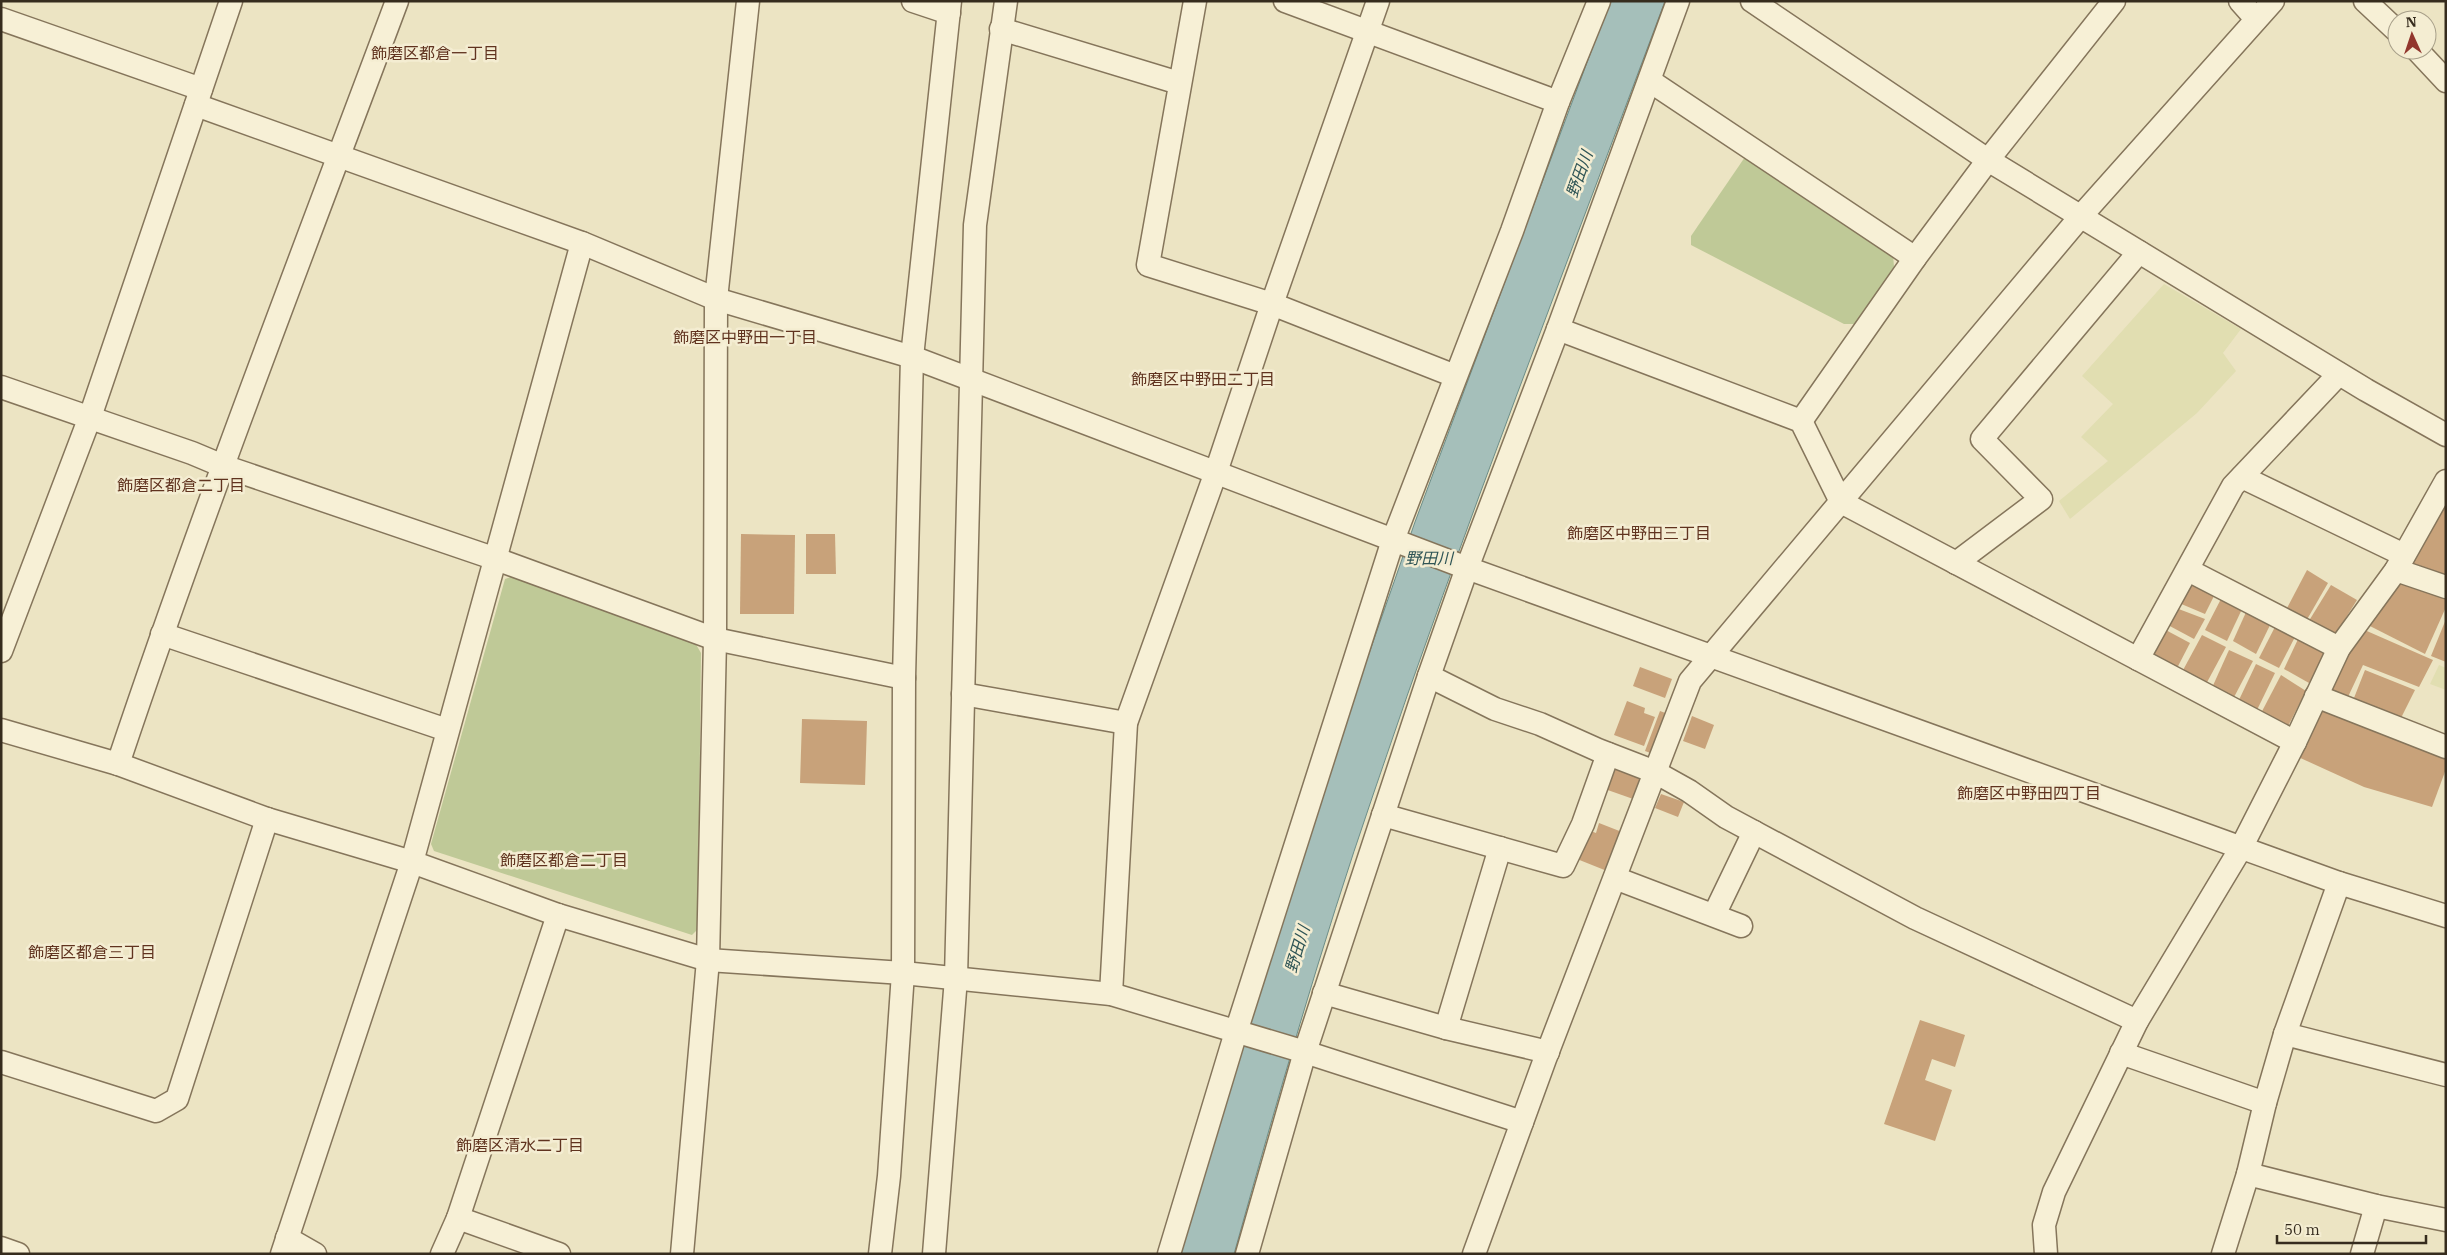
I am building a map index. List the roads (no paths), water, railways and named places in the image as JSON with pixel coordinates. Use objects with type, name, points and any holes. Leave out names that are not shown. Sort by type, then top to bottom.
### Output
[{"type":"street","points":[[6,1],[1,17],[199,97],[339,157],[582,243],[716,299],[912,357],[1466,568],[2240,848],[2339,883],[2446,916]]},
{"type":"street","points":[[1,651],[90,417],[231,1]]},
{"type":"street","points":[[118,764],[162,634],[223,466],[397,1]]},
{"type":"street","points":[[682,1254],[708,960],[715,639],[716,299],[748,1]]},
{"type":"street","points":[[880,1254],[889,1176],[903,973],[904,678],[912,357],[949,7],[913,1]]},
{"type":"street","points":[[934,1254],[956,978],[975,225],[1006,1]]},
{"type":"street","points":[[1195,1],[1148,265],[1272,304],[1455,376]]},
{"type":"street","points":[[1285,1],[1558,102]]},
{"type":"street","points":[[1111,994],[1126,723],[1216,472],[1272,304],[1378,1]]},
{"type":"street","points":[[1170,1254],[1236,1032],[1393,540],[1512,231],[1558,102],[1599,1]]},
{"type":"street","points":[[1247,1254],[1304,1052],[1466,568],[1558,329],[1678,1]]},
{"type":"street","points":[[1752,1],[1988,160],[2339,374],[2446,435]]},
{"type":"street","points":[[1801,420],[1915,258],[1988,160],[2114,1]]},
{"type":"street","points":[[2240,1],[2256,19]]},
{"type":"street","points":[[1474,1254],[1548,1052],[1690,681],[2081,216],[2272,1]]},
{"type":"street","points":[[2365,1],[2387,22]]},
{"type":"street","points":[[1001,29],[1179,83]]},
{"type":"street","points":[[2426,60],[2446,81]]},
{"type":"street","points":[[1650,81],[1915,258]]},
{"type":"street","points":[[315,1254],[285,1246],[412,862],[582,243]]},
{"type":"street","points":[[1956,563],[2041,499],[1982,439],[2139,252]]},
{"type":"street","points":[[1558,329],[1801,420],[1841,502],[2296,742]]},
{"type":"street","points":[[2138,659],[2233,486],[2339,374]]},
{"type":"street","points":[[1,387],[192,453],[223,466],[496,559],[715,639],[904,678]]},
{"type":"street","points":[[2242,477],[2446,587]]},
{"type":"street","points":[[2046,1254],[2044,1225],[2054,1192],[2137,1021],[2240,848],[2296,742],[2339,648],[2400,563],[2446,481]]},
{"type":"street","points":[[2188,570],[2339,648]]},
{"type":"street","points":[[162,634],[447,730]]},
{"type":"street","points":[[1429,676],[1495,709],[1540,724],[1655,772],[1689,790],[1726,817],[1915,918],[2137,1021]]},
{"type":"street","points":[[963,694],[1126,723]]},
{"type":"street","points":[[2316,696],[2446,747]]},
{"type":"street","points":[[1,730],[118,764],[267,818],[412,862],[558,915],[708,960],[903,973],[1111,994],[1304,1052],[1522,1122]]},
{"type":"street","points":[[1383,815],[1563,866],[1583,824],[1608,754]]},
{"type":"street","points":[[1,1062],[156,1111],[177,1099],[267,818]]},
{"type":"street","points":[[1714,915],[1754,832]]},
{"type":"street","points":[[1446,1028],[1500,848]]},
{"type":"street","points":[[1615,878],[1741,926]]},
{"type":"street","points":[[2223,1254],[2248,1174],[2285,1034],[2339,883]]},
{"type":"street","points":[[442,1254],[458,1218],[558,915]]},
{"type":"street","points":[[1324,993],[1446,1028],[1548,1052]]},
{"type":"street","points":[[2285,1034],[2446,1075]]},
{"type":"street","points":[[2121,1053],[2265,1104]]},
{"type":"street","points":[[2248,1174],[2376,1206],[2446,1220]]},
{"type":"street","points":[[2362,1254],[2376,1206]]},
{"type":"street","points":[[458,1218],[559,1254]]},
{"type":"street","points":[[1,1248],[18,1254]]},
{"type":"water","name":"野田川","points":[[1610,1],[1665,1],[1479,496],[1407,695],[1318,966],[1234,1254],[1179,1254],[1324,782],[1415,522]]},
{"type":"district","name":"飾磨区都倉一丁目","points":[[435,53]]},
{"type":"district","name":"飾磨区中野田一丁目","points":[[745,337]]},
{"type":"district","name":"飾磨区中野田二丁目","points":[[1203,379]]},
{"type":"district","name":"飾磨区都倉二丁目","points":[[181,485]]},
{"type":"district","name":"飾磨区中野田三丁目","points":[[1639,533]]},
{"type":"district","name":"飾磨区中野田四丁目","points":[[2029,793]]},
{"type":"district","name":"飾磨区都倉二丁目","points":[[564,860]]},
{"type":"district","name":"飾磨区都倉三丁目","points":[[92,952]]},
{"type":"district","name":"飾磨区清水二丁目","points":[[520,1145]]}]
